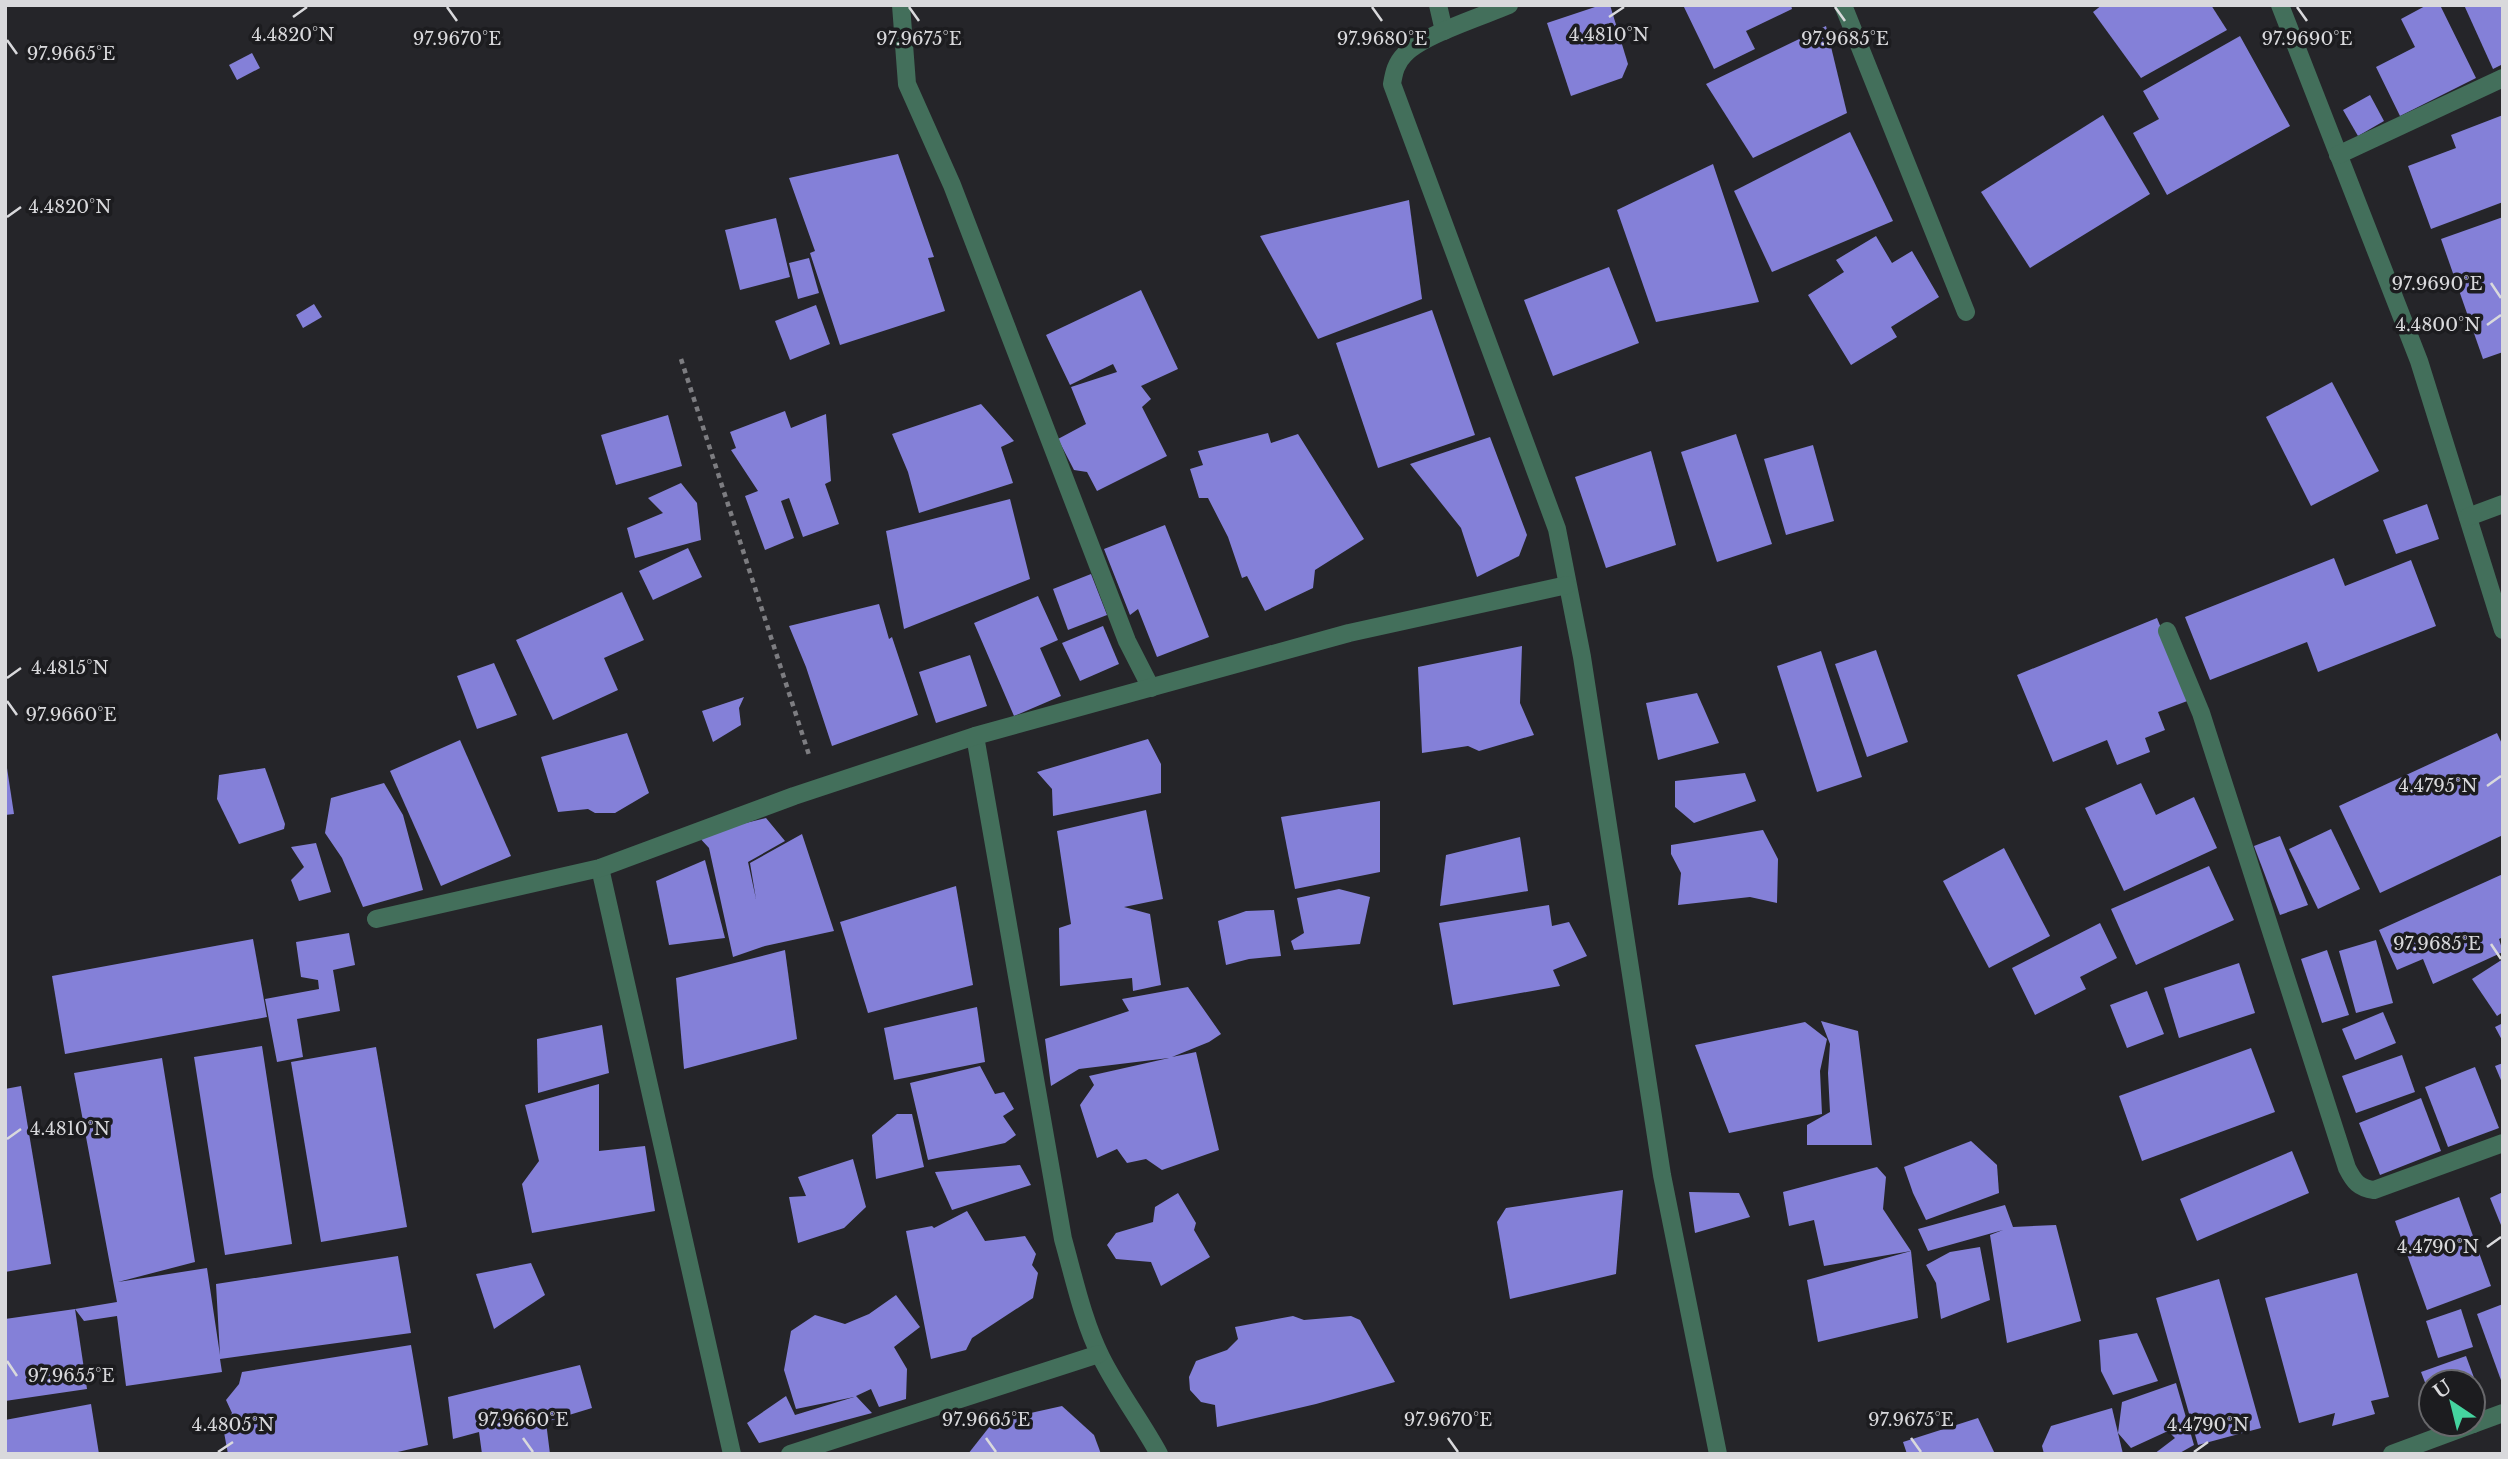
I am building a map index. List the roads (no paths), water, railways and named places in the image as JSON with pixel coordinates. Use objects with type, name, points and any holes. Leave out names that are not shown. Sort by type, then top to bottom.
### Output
[{"type":"street","points":[[901,5],[907,84],[952,185],[1127,640],[1151,688]]},
{"type":"street","points":[[1438,5],[1444,31]]},
{"type":"street","points":[[1509,5],[1444,31],[1406,53],[1394,68],[1392,84],[1557,529],[1582,657],[1662,1175],[1718,1454]]},
{"type":"street","points":[[1843,5],[1966,312]]},
{"type":"street","points":[[2280,5],[2419,361],[2503,630]]},
{"type":"street","points":[[2338,155],[2503,78]]},
{"type":"street","points":[[2468,517],[2503,504]]},
{"type":"street","points":[[376,919],[600,869],[820,787],[975,736],[1349,633],[1567,585]]},
{"type":"street","points":[[2167,631],[2201,713],[2347,1168],[2354,1181],[2362,1188],[2374,1190],[2503,1143]]},
{"type":"street","points":[[975,736],[1063,1239],[1099,1354],[1159,1454]]},
{"type":"street","points":[[600,869],[732,1454]]},
{"type":"street","points":[[790,1454],[1099,1354]]},
{"type":"street","points":[[2392,1454],[2435,1438]]}]
